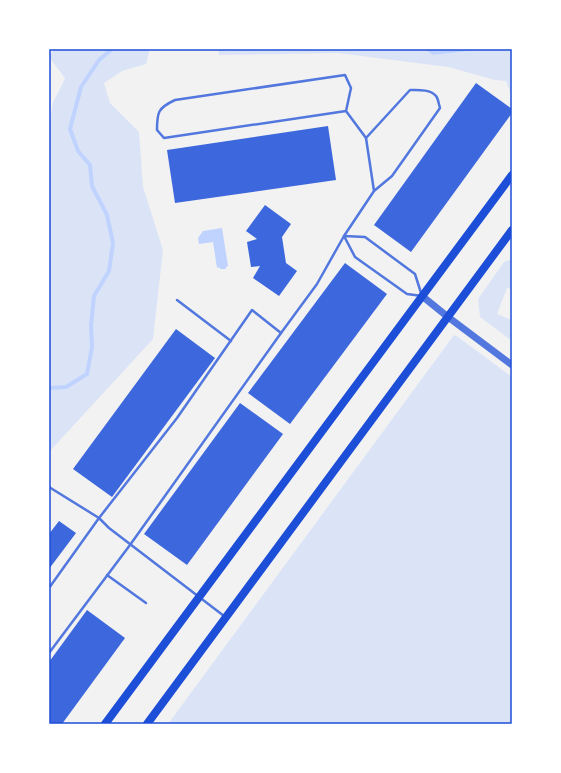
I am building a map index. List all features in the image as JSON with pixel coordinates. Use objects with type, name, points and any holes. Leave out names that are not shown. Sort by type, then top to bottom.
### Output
[{"type":"main road","points":[[105,724],[512,174]]},
{"type":"main road","points":[[147,724],[512,230]]},
{"type":"street","points":[[422,296],[512,365]]},
{"type":"lane","points":[[346,111],[164,138],[157,130],[157,114],[164,105],[174,100],[344,75],[351,88],[346,111],[366,138],[374,191]]},
{"type":"lane","points":[[49,653],[130,544],[317,284],[344,236],[374,191],[392,176],[440,108],[436,96],[429,91],[410,90],[366,138]]},
{"type":"lane","points":[[344,236],[365,237],[415,274],[422,296],[406,294],[355,256],[344,236]]},
{"type":"lane","points":[[177,300],[231,340]]},
{"type":"lane","points":[[49,588],[99,518],[177,418],[252,310],[281,333]]},
{"type":"lane","points":[[49,487],[99,518],[109,528],[226,617]]},
{"type":"lane","points":[[107,575],[146,603]]},
{"type":"shaded area","points":[[54,49],[150,49],[146,64],[122,71],[104,83],[110,103],[139,132],[143,187],[163,250],[153,339],[49,452],[49,126],[53,102],[65,78],[49,57]]},
{"type":"shaded area","points":[[218,49],[424,49],[433,55],[487,49],[512,49],[512,97],[506,81],[495,80],[448,67],[338,53],[219,55]]},
{"type":"shaded area","points":[[512,259],[512,289],[507,288],[497,314],[512,320],[512,341],[480,317],[478,299],[504,262]]},
{"type":"shaded area","points":[[454,335],[512,377],[512,724],[168,724]]},
{"type":"water","points":[[424,49],[487,49],[433,55]]},
{"type":"water","points":[[222,228],[228,266],[226,269],[220,269],[219,267],[217,268],[213,242],[199,244],[198,238],[203,231]]},
{"type":"building","points":[[476,83],[512,109],[512,113],[411,252],[374,225]]},
{"type":"building","points":[[328,126],[336,180],[175,203],[167,150]]},
{"type":"building","points":[[265,205],[291,224],[282,237],[286,263],[297,271],[279,296],[253,278],[260,266],[251,267],[247,242],[257,239],[246,231]]},
{"type":"building","points":[[345,263],[387,294],[290,424],[248,393]]},
{"type":"building","points":[[176,329],[215,358],[112,497],[73,469]]},
{"type":"building","points":[[240,403],[283,434],[187,565],[144,534]]},
{"type":"building","points":[[59,521],[76,533],[49,569],[49,534]]},
{"type":"building","points":[[87,610],[125,638],[62,724],[49,724],[49,662]]},
{"type":"waterway","points":[[49,388],[66,387],[87,374],[92,347],[91,325],[94,296],[109,271],[113,243],[107,215],[92,186],[90,165],[78,151],[70,129],[81,87],[99,60],[112,49]]}]
